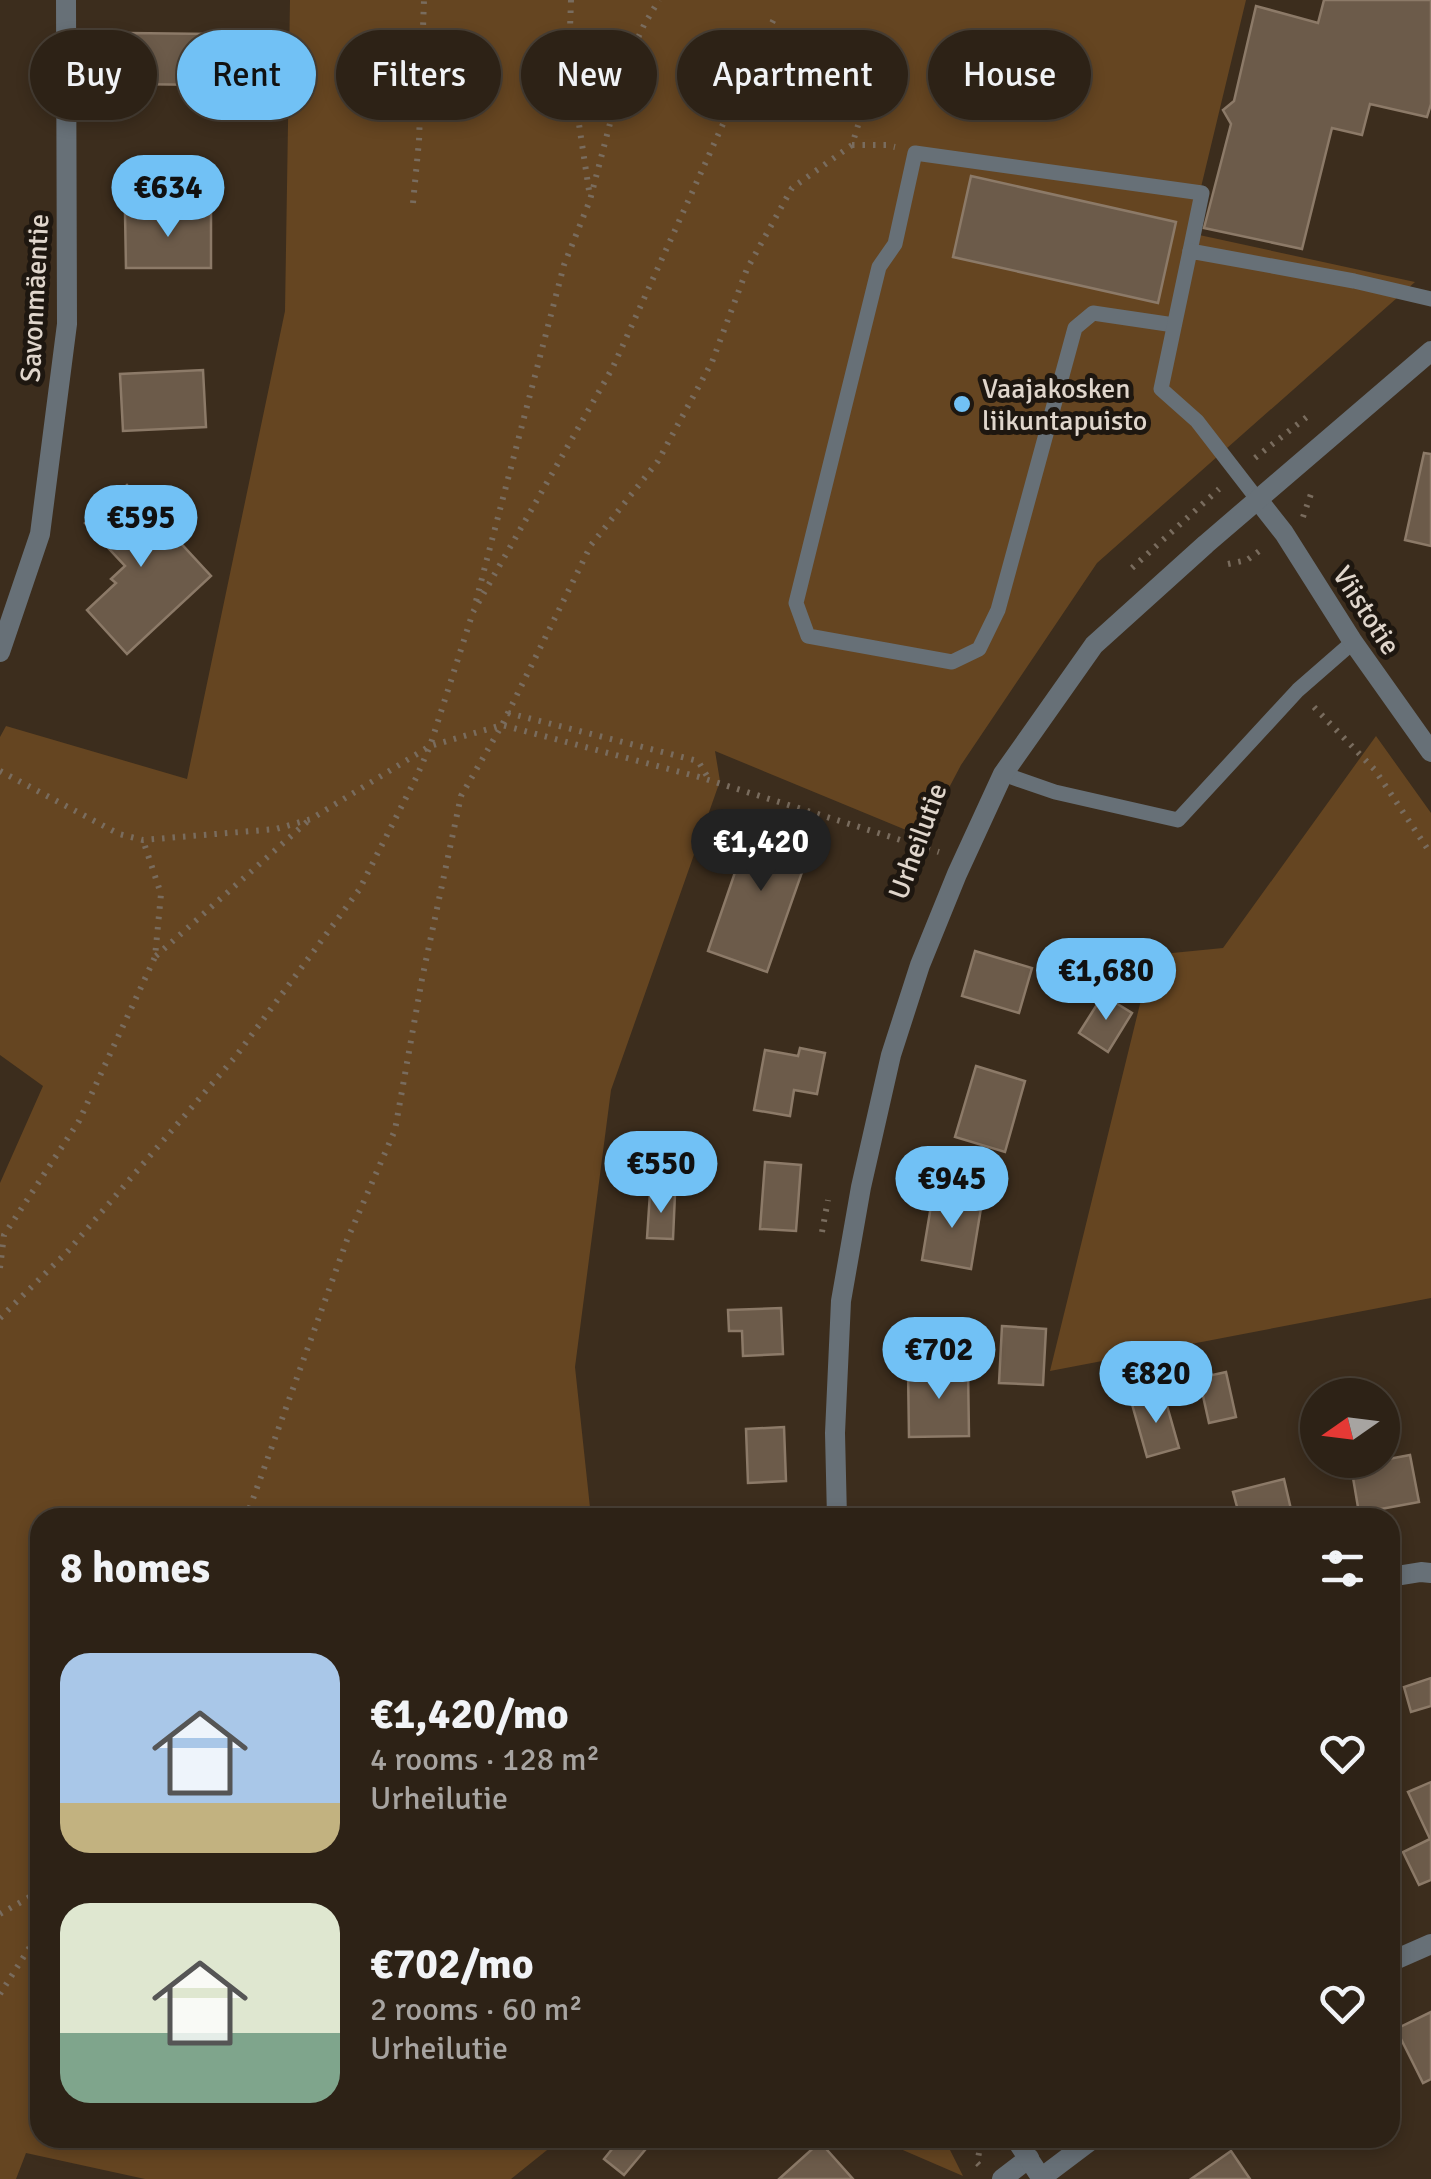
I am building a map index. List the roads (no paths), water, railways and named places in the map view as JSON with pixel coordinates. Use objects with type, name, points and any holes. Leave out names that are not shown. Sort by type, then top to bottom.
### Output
[{"type":"street","name":"Savonmäentie","points":[[0,652],[40,534],[66,324],[66,0]]},
{"type":"street","name":"Urheilutie","points":[[838,1508],[835,1433],[840,1300],[861,1188],[891,1055],[920,965],[1003,774],[1094,645],[1431,351]]},
{"type":"street","name":"Viistotie","points":[[1258,500],[1431,752]]},
{"type":"street","points":[[1400,1575],[1431,1573]]},
{"type":"street","points":[[1400,1958],[1431,1944]]},
{"type":"street","points":[[1022,2148],[1042,2178],[1081,2148]]},
{"type":"street","points":[[1002,2179],[1029,2158]]},
{"type":"lane","points":[[1174,325],[1093,313],[1075,328],[998,610],[979,649],[952,662],[808,636],[796,602],[880,268],[895,244],[915,152],[1202,193],[1161,389],[1197,421],[1258,500]]},
{"type":"lane","points":[[1190,251],[1354,280],[1431,299]]},
{"type":"lane","points":[[1003,774],[1056,792],[1178,820],[1298,690],[1354,642]]},
{"type":"place","name":"Vaajakosken liikuntapuisto","points":[[962,404]]}]
